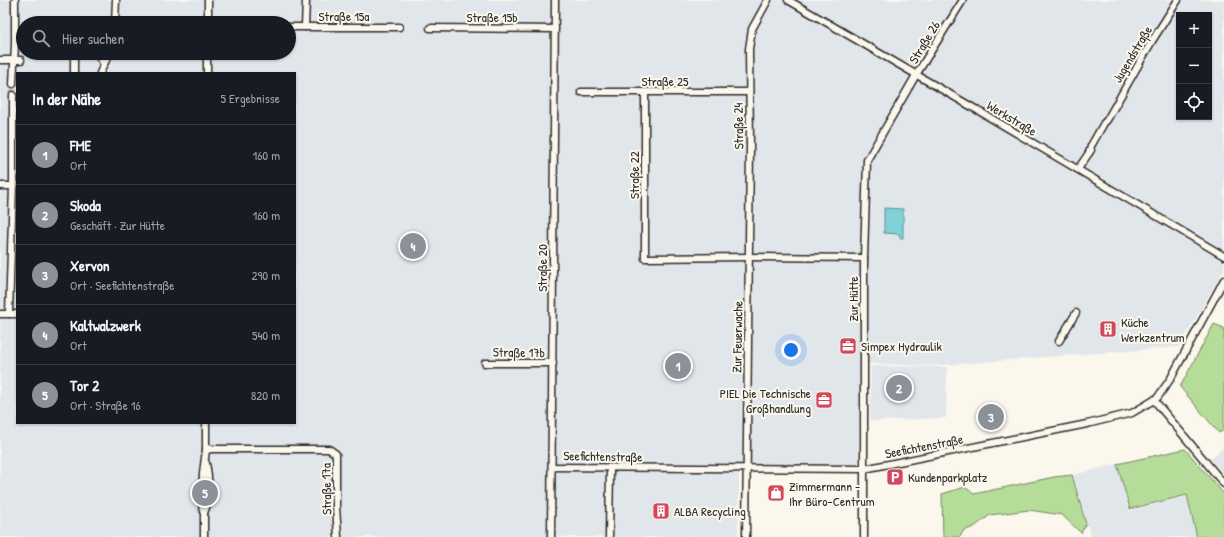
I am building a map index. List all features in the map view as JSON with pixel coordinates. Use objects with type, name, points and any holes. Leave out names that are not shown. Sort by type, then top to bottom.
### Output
[{"type":"street","points":[[14,0],[16,30]]},
{"type":"street","points":[[115,16],[116,0]]},
{"type":"street","points":[[208,0],[208,16]]},
{"type":"street","points":[[305,27],[306,0]]},
{"type":"street","name":"Straße 20","points":[[551,537],[555,0]]},
{"type":"street","name":"Straße 24","points":[[749,257],[749,49],[752,29],[768,0]]},
{"type":"street","name":"Werkstraße","points":[[788,0],[1224,256]]},
{"type":"street","name":"Straße 26","points":[[916,75],[963,0]]},
{"type":"street","name":"Jugendstraße","points":[[1078,169],[1098,139],[1107,120],[1152,41],[1178,0]]},
{"type":"street","name":"Straße 15a","points":[[296,27],[399,27]]},
{"type":"street","name":"Straße 15b","points":[[430,28],[555,29]]},
{"type":"street","points":[[0,60],[18,60],[14,84]]},
{"type":"street","points":[[74,60],[74,72]]},
{"type":"street","points":[[101,60],[104,64]]},
{"type":"street","points":[[100,72],[106,60]]},
{"type":"street","points":[[207,72],[208,60]]},
{"type":"street","name":"Zur Hütte","points":[[864,537],[864,258],[867,160],[916,75]]},
{"type":"street","name":"Straße 25","points":[[581,92],[749,92]]},
{"type":"street","name":"Straße 22","points":[[645,92],[645,258],[749,257]]},
{"type":"street","points":[[9,314],[14,255],[13,95]]},
{"type":"street","points":[[0,186],[13,186]]},
{"type":"street","points":[[749,257],[864,258]]},
{"type":"street","name":"Zur Feuerwache","points":[[746,537],[749,257]]},
{"type":"street","name":"Seefichtenstraße","points":[[552,467],[864,469],[1088,424],[1132,413],[1158,397],[1171,378],[1224,280]]},
{"type":"street","points":[[1059,341],[1076,313]]},
{"type":"street","points":[[0,314],[16,314]]},
{"type":"street","name":"Straße 17b","points":[[485,363],[553,363]]},
{"type":"street","points":[[1154,400],[1224,484]]},
{"type":"street","points":[[204,537],[204,514],[202,505],[203,473],[206,450],[206,424]]},
{"type":"street","name":"Straße 17a","points":[[206,450],[302,448],[329,449],[333,451],[336,454],[336,507],[338,537]]},
{"type":"street","points":[[609,537],[610,468]]},
{"type":"shaded area","points":[[0,0],[1224,0],[1224,270],[1179,347],[931,366],[860,363],[858,472],[739,470],[738,537],[0,537]]},
{"type":"shaded area","points":[[871,366],[947,367],[946,418],[870,421]]},
{"type":"shaded area","points":[[1224,447],[1224,475],[1210,459]]},
{"type":"shaded area","points":[[1117,464],[1129,511],[1187,496],[1197,537],[1091,537],[1073,475]]},
{"type":"green space","points":[[1214,324],[1224,328],[1224,430],[1219,433],[1180,387]]},
{"type":"green space","points":[[1185,449],[1224,494],[1224,537],[1197,537],[1187,495],[1130,509],[1117,464]]},
{"type":"green space","points":[[1072,475],[1086,524],[1081,533],[1062,515],[1029,510],[990,515],[974,527],[963,531],[960,537],[943,537],[942,494],[965,487],[974,494],[1054,477]]},
{"type":"water","points":[[884,208],[903,209],[903,238],[900,238],[899,234],[884,233]]},
{"type":"tunnel","points":[[13,84],[13,95]]},
{"type":"place","name":"Kaltwalzwerk","points":[[413,246]]},
{"type":"place","name":"Küche Werkzentrum","points":[[1108,329]]},
{"type":"place","name":"Simpex Hydraulik","points":[[848,346]]},
{"type":"place","name":"FME","points":[[678,366]]},
{"type":"place","name":"Skoda","points":[[899,388]]},
{"type":"place","name":"PIEL Die Technische Großhandlung","points":[[824,400]]},
{"type":"place","name":"Xervon","points":[[991,417]]},
{"type":"place","name":"Kundenparkplatz","points":[[895,477]]},
{"type":"place","name":"Tor 2","points":[[205,493]]},
{"type":"place","name":"Zimmermann - Ihr Büro-Centrum","points":[[776,493]]},
{"type":"place","name":"ALBA Recycling","points":[[661,511]]}]
